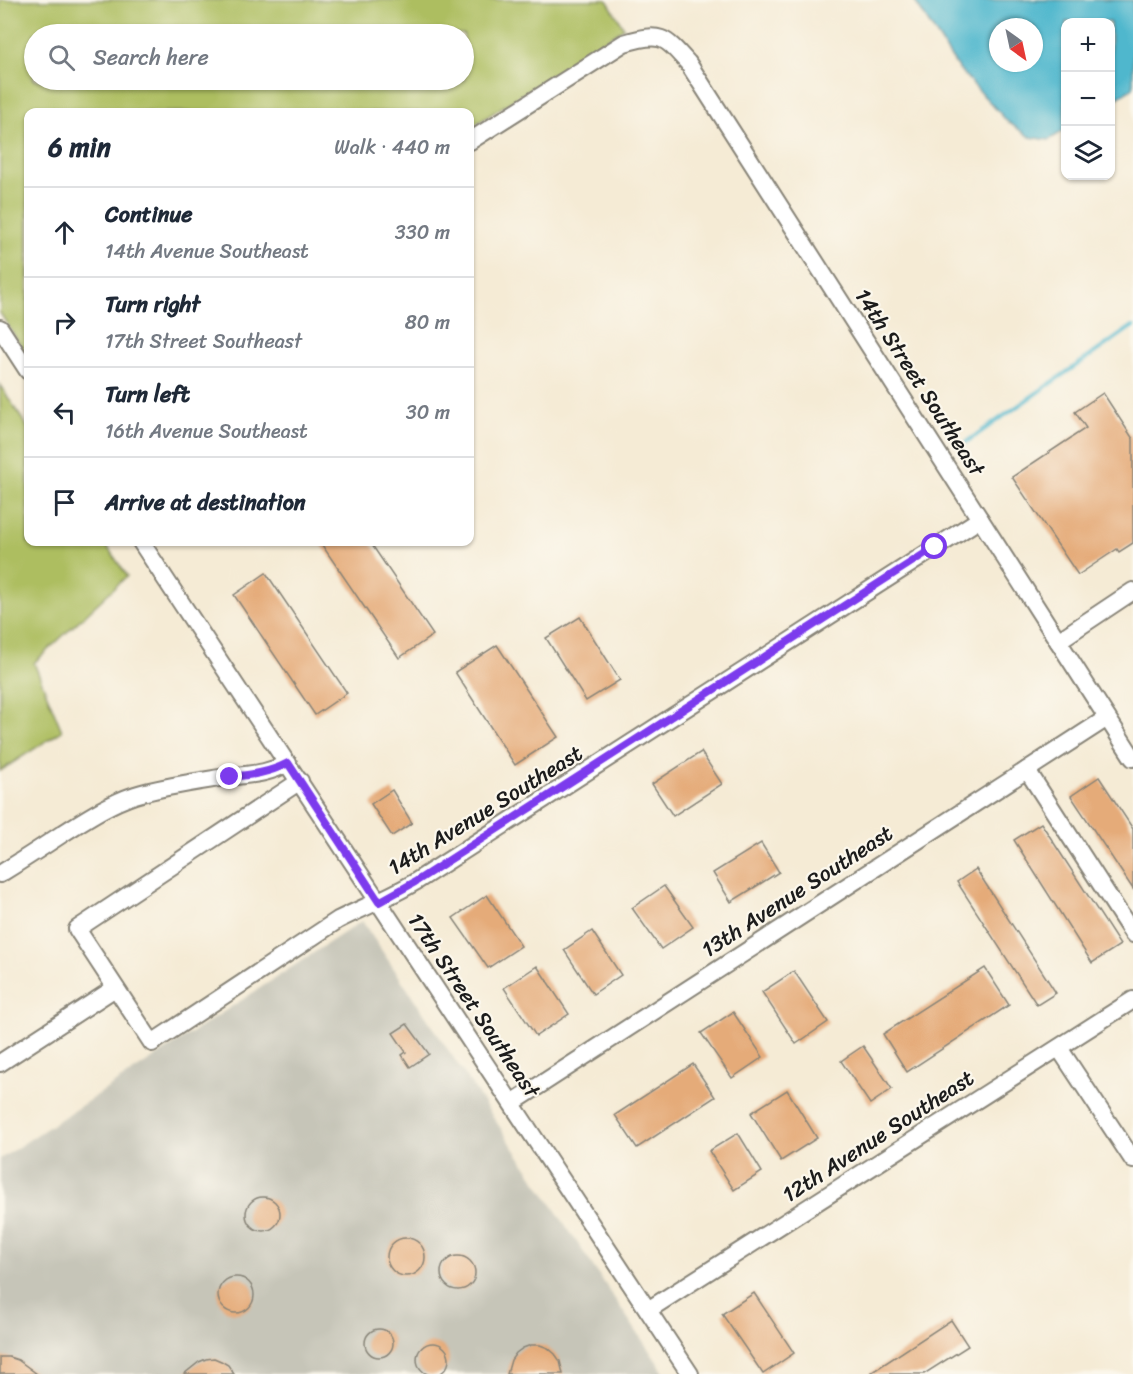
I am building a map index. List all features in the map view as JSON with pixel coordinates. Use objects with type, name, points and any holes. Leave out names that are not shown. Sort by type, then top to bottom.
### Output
[{"type":"street","name":"14th Street Southeast","points":[[474,138],[624,43],[645,37],[661,37],[673,46],[688,63],[1133,758]]},
{"type":"street","points":[[0,328],[24,365]]},
{"type":"street","name":"14th Avenue Southeast","points":[[116,988],[152,1043],[338,920],[379,902],[415,882],[980,519]]},
{"type":"street","name":"17th Street Southeast","points":[[144,546],[690,1374]]},
{"type":"street","points":[[1058,641],[1133,591]]},
{"type":"street","name":"13th Avenue Southeast","points":[[512,1103],[1107,718]]},
{"type":"street","points":[[0,874],[94,813],[135,795],[220,778],[259,774],[288,763]]},
{"type":"street","points":[[1027,770],[1133,934]]},
{"type":"street","points":[[0,1064],[116,988],[77,929],[300,782]]},
{"type":"street","name":"12th Avenue Southeast","points":[[648,1310],[1133,1000]]},
{"type":"street","points":[[1059,1048],[1133,1160]]},
{"type":"shaded area","points":[[362,921],[665,1374],[0,1374],[0,1159]]},
{"type":"green space","points":[[0,0],[607,0],[624,28],[474,125],[474,108],[24,108],[24,351],[0,313]]},
{"type":"green space","points":[[0,385],[24,422],[24,546],[107,546],[127,576],[34,663],[62,731],[0,771]]},
{"type":"water","points":[[914,0],[1133,0],[1133,88],[1115,99],[1115,18],[1061,18],[1061,132],[1049,140],[1030,137],[1008,122],[958,68]]},
{"type":"building","points":[[1103,393],[1133,439],[1133,543],[1119,552],[1117,549],[1078,575],[1012,477],[1086,428],[1075,412]]},
{"type":"building","points":[[323,546],[373,546],[433,635],[399,658]]},
{"type":"building","points":[[266,573],[347,693],[315,715],[234,595]]},
{"type":"building","points":[[580,617],[620,680],[586,701],[546,638]]},
{"type":"building","points":[[497,645],[558,737],[515,765],[455,672]]},
{"type":"building","points":[[701,752],[722,784],[673,816],[652,784]]},
{"type":"building","points":[[1099,777],[1133,829],[1133,889],[1071,796]]},
{"type":"building","points":[[392,790],[412,823],[392,836],[371,804]]},
{"type":"building","points":[[1041,823],[1120,945],[1092,963],[1014,840]]},
{"type":"building","points":[[761,843],[779,872],[731,902],[713,873]]},
{"type":"building","points":[[976,869],[1056,993],[1037,1005],[957,882]]},
{"type":"building","points":[[664,886],[693,927],[661,949],[632,908]]},
{"type":"building","points":[[487,895],[521,946],[488,968],[453,918]]},
{"type":"building","points":[[592,931],[621,975],[593,994],[564,950]]},
{"type":"building","points":[[537,966],[569,1014],[536,1036],[504,988]]},
{"type":"building","points":[[985,968],[1009,1005],[907,1072],[883,1034]]},
{"type":"building","points":[[794,971],[828,1022],[796,1044],[762,992]]},
{"type":"building","points":[[733,1012],[763,1057],[732,1078],[701,1033]]},
{"type":"building","points":[[407,1024],[429,1054],[410,1067],[402,1055],[406,1052],[393,1033]]},
{"type":"building","points":[[863,1046],[892,1089],[870,1104],[841,1061]]},
{"type":"building","points":[[693,1064],[715,1097],[637,1148],[615,1115]]},
{"type":"building","points":[[787,1090],[817,1138],[781,1161],[751,1113]]},
{"type":"building","points":[[738,1133],[762,1172],[734,1190],[709,1151]]},
{"type":"building","points":[[263,1197],[275,1202],[280,1214],[275,1226],[263,1231],[251,1226],[246,1214],[251,1202]]},
{"type":"building","points":[[406,1238],[419,1244],[425,1257],[419,1270],[406,1276],[393,1270],[387,1257],[393,1244]]},
{"type":"building","points":[[458,1256],[470,1261],[475,1273],[470,1285],[458,1290],[446,1285],[441,1273],[446,1261]]},
{"type":"building","points":[[236,1277],[249,1282],[254,1295],[249,1308],[236,1313],[223,1308],[218,1295],[223,1282]]},
{"type":"building","points":[[754,1293],[794,1353],[763,1374],[722,1314]]},
{"type":"building","points":[[951,1320],[968,1346],[924,1374],[869,1374]]},
{"type":"building","points":[[379,1329],[389,1333],[393,1343],[389,1353],[379,1357],[369,1353],[365,1343],[369,1333]]},
{"type":"building","points":[[433,1343],[444,1348],[449,1359],[444,1370],[433,1375],[422,1370],[417,1359],[422,1348]]},
{"type":"building","points":[[531,1345],[548,1348],[555,1354],[560,1361],[563,1374],[507,1374],[511,1360],[516,1353]]},
{"type":"building","points":[[0,1357],[18,1360],[37,1374],[0,1374]]},
{"type":"building","points":[[214,1358],[228,1365],[234,1374],[184,1374],[199,1362]]},
{"type":"waterway","points":[[962,445],[1133,326]]},
{"type":"route","points":[[230,777],[268,772],[288,763],[379,902],[415,882],[935,547]]}]
